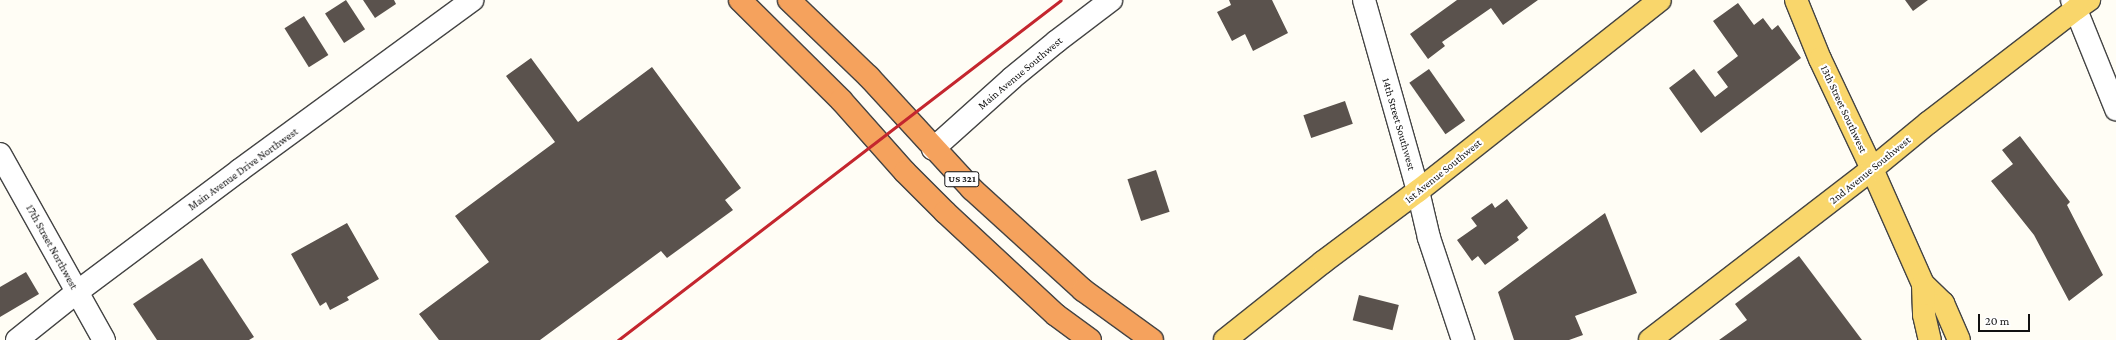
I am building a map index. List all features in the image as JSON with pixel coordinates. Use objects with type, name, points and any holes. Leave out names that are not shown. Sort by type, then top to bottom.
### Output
[{"type":"highway","points":[[740,0],[841,100],[905,172],[945,212],[1056,314],[1090,340]]},
{"type":"highway","name":"US 321","points":[[788,0],[869,77],[933,149],[978,195],[1083,290],[1152,340]]},
{"type":"main road","name":"1st Avenue Southwest","points":[[1230,336],[1323,262],[1418,191],[1660,0]]},
{"type":"main road","name":"13th Street Southwest","points":[[1796,0],[1820,59],[1872,169],[1923,284],[1943,304],[1958,340]]},
{"type":"main road","name":"2nd Avenue Southwest","points":[[1650,340],[1872,169],[2079,3]]},
{"type":"main road","name":"13th Street Southwest","points":[[1923,284],[1924,315],[1930,340]]},
{"type":"street","name":"Main Avenue Drive Northwest","points":[[17,340],[77,292],[472,0]]},
{"type":"street","name":"Main Avenue Southwest","points":[[933,149],[1023,69],[1111,0]]},
{"type":"street","name":"14th Street Southwest","points":[[1364,0],[1418,191],[1429,238],[1463,340]]},
{"type":"street","points":[[2079,3],[2116,109]]},
{"type":"street","name":"17th Street Northwest","points":[[0,154],[104,340]]},
{"type":"building","points":[[346,0],[365,29],[344,43],[325,14]]},
{"type":"building","points":[[363,0],[394,0],[396,4],[375,18]]},
{"type":"building","points":[[1229,0],[1272,0],[1288,33],[1253,51],[1245,34],[1232,41],[1217,12],[1231,5]]},
{"type":"building","points":[[1457,0],[1538,0],[1503,25],[1491,8],[1442,42],[1445,46],[1428,59],[1410,34]]},
{"type":"building","points":[[1905,0],[1928,0],[1913,11]]},
{"type":"building","points":[[1738,3],[1754,25],[1763,18],[1772,30],[1778,25],[1801,58],[1701,133],[1669,88],[1694,69],[1715,97],[1728,87],[1717,72],[1738,56],[1713,21]]},
{"type":"building","points":[[304,16],[328,55],[309,67],[284,28]]},
{"type":"building","points":[[531,58],[578,122],[652,67],[741,188],[725,200],[733,210],[667,258],[661,251],[540,340],[439,340],[419,314],[489,262],[455,216],[555,142],[506,76]]},
{"type":"building","points":[[1429,69],[1465,121],[1445,134],[1409,83]]},
{"type":"building","points":[[1345,101],[1353,124],[1311,138],[1303,115]]},
{"type":"building","points":[[2020,136],[2070,202],[2067,205],[2103,275],[2069,301],[2034,235],[1991,181],[2013,164],[2002,150]]},
{"type":"building","points":[[1156,170],[1170,212],[1141,221],[1127,179]]},
{"type":"building","points":[[1507,199],[1528,228],[1517,237],[1519,240],[1485,265],[1478,256],[1472,261],[1457,240],[1477,226],[1471,218],[1492,203],[1495,208]]},
{"type":"building","points":[[1605,213],[1637,293],[1575,316],[1583,335],[1569,340],[1514,340],[1498,292]]},
{"type":"building","points":[[347,223],[379,279],[347,297],[349,300],[330,310],[326,302],[320,306],[291,254]]},
{"type":"building","points":[[1799,256],[1862,340],[1719,340],[1747,320],[1735,304]]},
{"type":"building","points":[[202,258],[254,337],[249,340],[157,340],[133,304]]},
{"type":"building","points":[[26,272],[39,294],[0,317],[0,287]]},
{"type":"building","points":[[1359,295],[1399,305],[1392,330],[1353,320]]},
{"type":"railway","points":[[618,340],[1061,0]]}]
